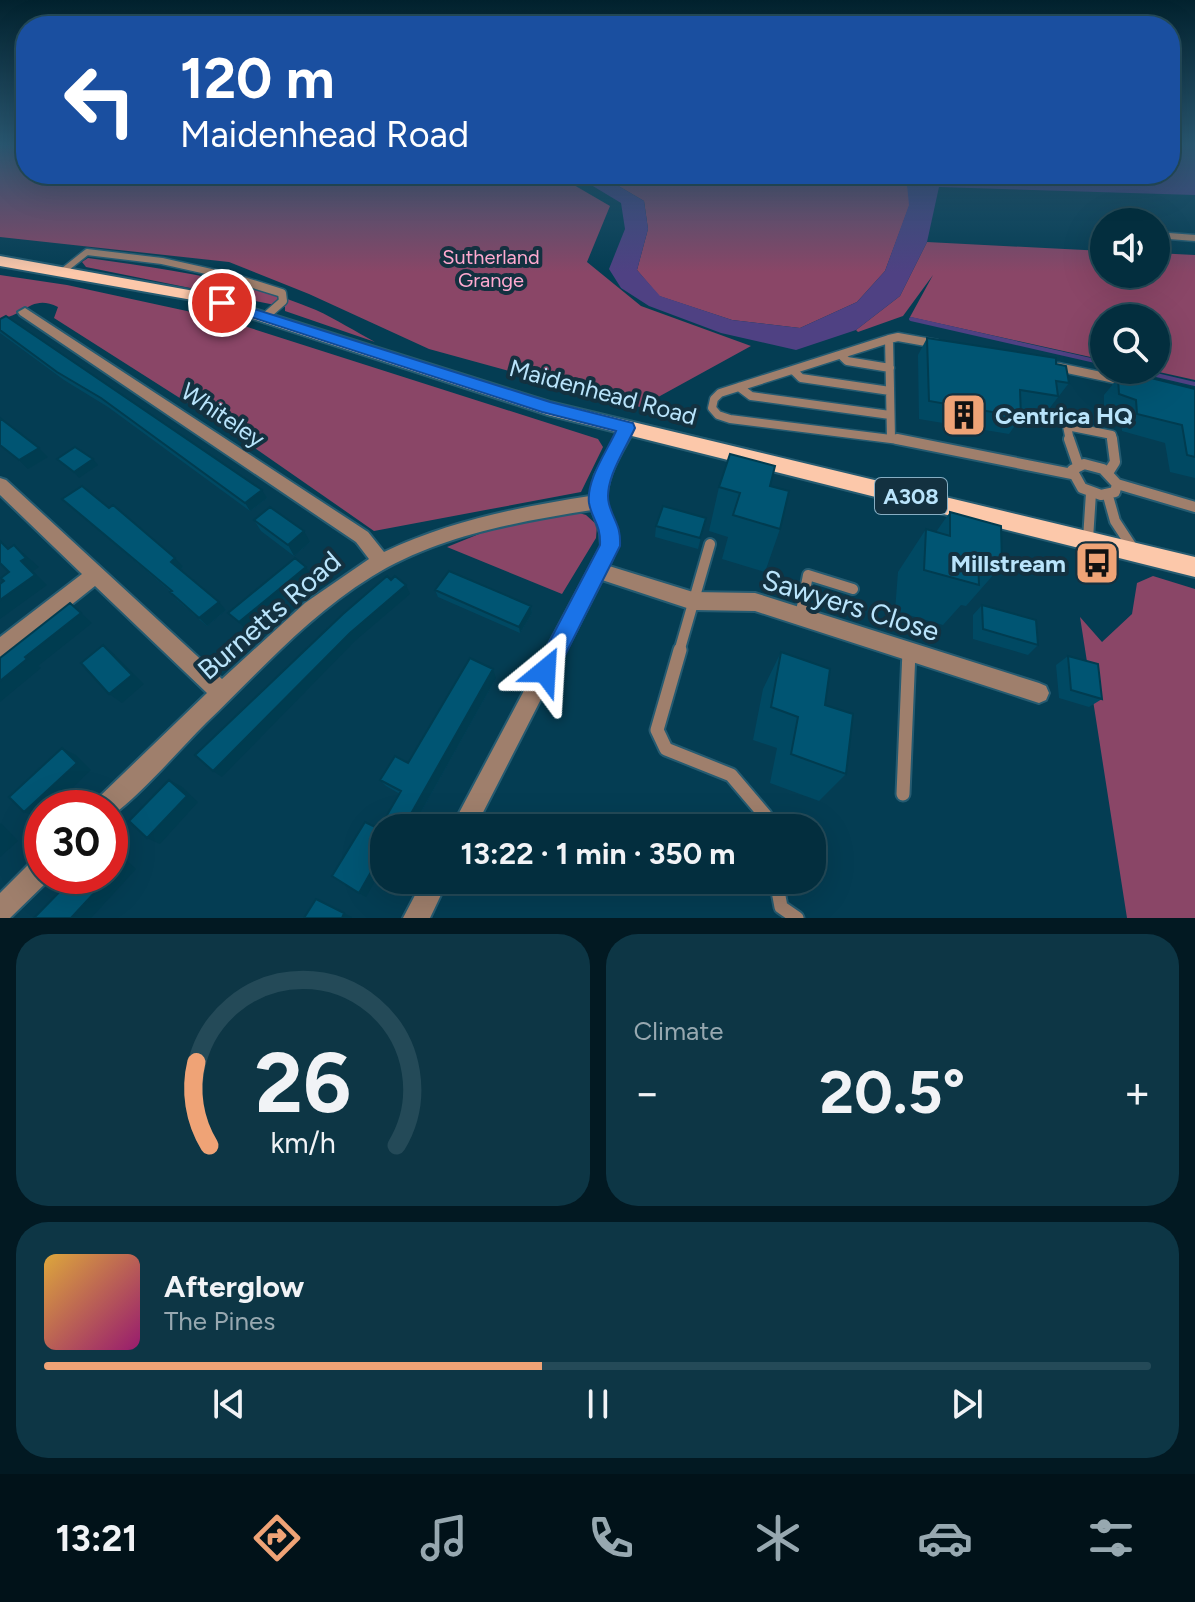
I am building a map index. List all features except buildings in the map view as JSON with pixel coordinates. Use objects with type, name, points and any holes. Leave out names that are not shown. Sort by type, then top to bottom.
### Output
[{"type":"main road","name":"Maidenhead Road","points":[[0,261],[200,297],[548,408],[1195,567]]},
{"type":"street","name":"Whiteley","points":[[33,313],[362,537],[381,562]]},
{"type":"street","points":[[470,814],[610,546],[611,529],[598,502],[602,479],[627,428]]},
{"type":"street","points":[[0,485],[222,693]]},
{"type":"street","name":"Burnetts Road","points":[[122,790],[284,634],[341,587],[381,562],[433,538],[511,515],[598,502]]},
{"type":"street","name":"Sawyers Close","points":[[599,571],[693,601],[755,602],[1039,693]]},
{"type":"street","points":[[0,649],[95,575]]},
{"type":"street","points":[[0,910],[24,887]]},
{"type":"street","points":[[416,918],[429,894]]},
{"type":"lane","points":[[1170,236],[1195,238]]},
{"type":"lane","points":[[63,271],[87,252],[183,264],[239,275],[282,293],[283,301],[266,316]]},
{"type":"lane","points":[[954,347],[898,337],[889,339],[720,393],[714,399],[712,408],[718,415],[730,419],[891,438],[1072,474],[1079,486],[1091,493],[1108,496],[1115,492],[1117,484]]},
{"type":"lane","points":[[889,339],[891,438]]},
{"type":"lane","points":[[841,355],[847,361],[890,368]]},
{"type":"lane","points":[[1048,365],[1090,374]]},
{"type":"lane","points":[[793,370],[801,378],[890,391]]},
{"type":"lane","points":[[739,387],[751,396],[890,415]]},
{"type":"lane","points":[[1078,465],[1071,450],[1067,426],[1112,435],[1115,462],[1108,473]]},
{"type":"lane","points":[[1078,465],[1090,464],[1108,473],[1117,484],[1195,507]]},
{"type":"lane","points":[[1072,474],[1078,465]]},
{"type":"lane","points":[[1088,539],[1091,493]]},
{"type":"lane","points":[[1108,496],[1115,521],[1134,550]]},
{"type":"lane","points":[[710,544],[657,730],[666,749],[731,775],[764,814]]},
{"type":"lane","points":[[800,617],[808,575],[853,589]]},
{"type":"lane","points":[[903,794],[909,651]]},
{"type":"lane","points":[[779,894],[781,907],[797,918]]},
{"type":"green space","name":"Sutherland Grange","points":[[0,187],[577,187],[610,206],[587,262],[641,306],[751,346],[640,407],[429,349],[309,294],[229,262],[0,237]]},
{"type":"green space","points":[[620,187],[908,187],[910,204],[885,271],[857,302],[800,328],[732,320],[659,296],[637,270],[648,229],[644,201]]},
{"type":"green space","points":[[927,242],[1090,250],[1090,288],[1170,288],[1170,254],[1195,255],[1195,380],[1170,374],[1170,304],[1090,304],[1090,357],[910,317],[933,275],[903,316],[858,332],[856,330],[900,296]]},
{"type":"green space","points":[[88,258],[204,276],[261,290],[316,310],[375,342],[285,311],[285,307],[86,267],[82,262]]},
{"type":"green space","points":[[0,275],[67,285],[219,318],[598,439],[603,447],[581,492],[374,531],[219,423],[54,318],[58,307],[49,303],[34,304],[0,318]]},
{"type":"green space","points":[[572,511],[586,515],[597,525],[596,538],[562,594],[447,547],[484,532]]},
{"type":"green space","points":[[1153,576],[1195,589],[1195,918],[1127,918],[1080,617],[1102,642],[1132,614],[1137,583]]},
{"type":"shaded area","points":[[594,187],[620,187],[644,201],[648,229],[637,270],[660,296],[732,320],[800,328],[857,302],[885,271],[909,205],[907,187],[1195,187],[1195,195],[939,187],[927,242],[900,296],[856,330],[796,350],[721,333],[649,306],[621,288],[609,269],[625,229],[621,203]]},
{"type":"waterway","points":[[911,319],[1090,360]]},
{"type":"waterway","points":[[1170,378],[1195,384]]},
{"type":"place","name":"Centrica HQ","points":[[964,415]]},
{"type":"place","name":"Millstream","points":[[1097,563]]},
{"type":"route","points":[[222,303],[548,408],[627,428],[602,479],[598,502],[611,529],[610,546],[545,671]]}]
